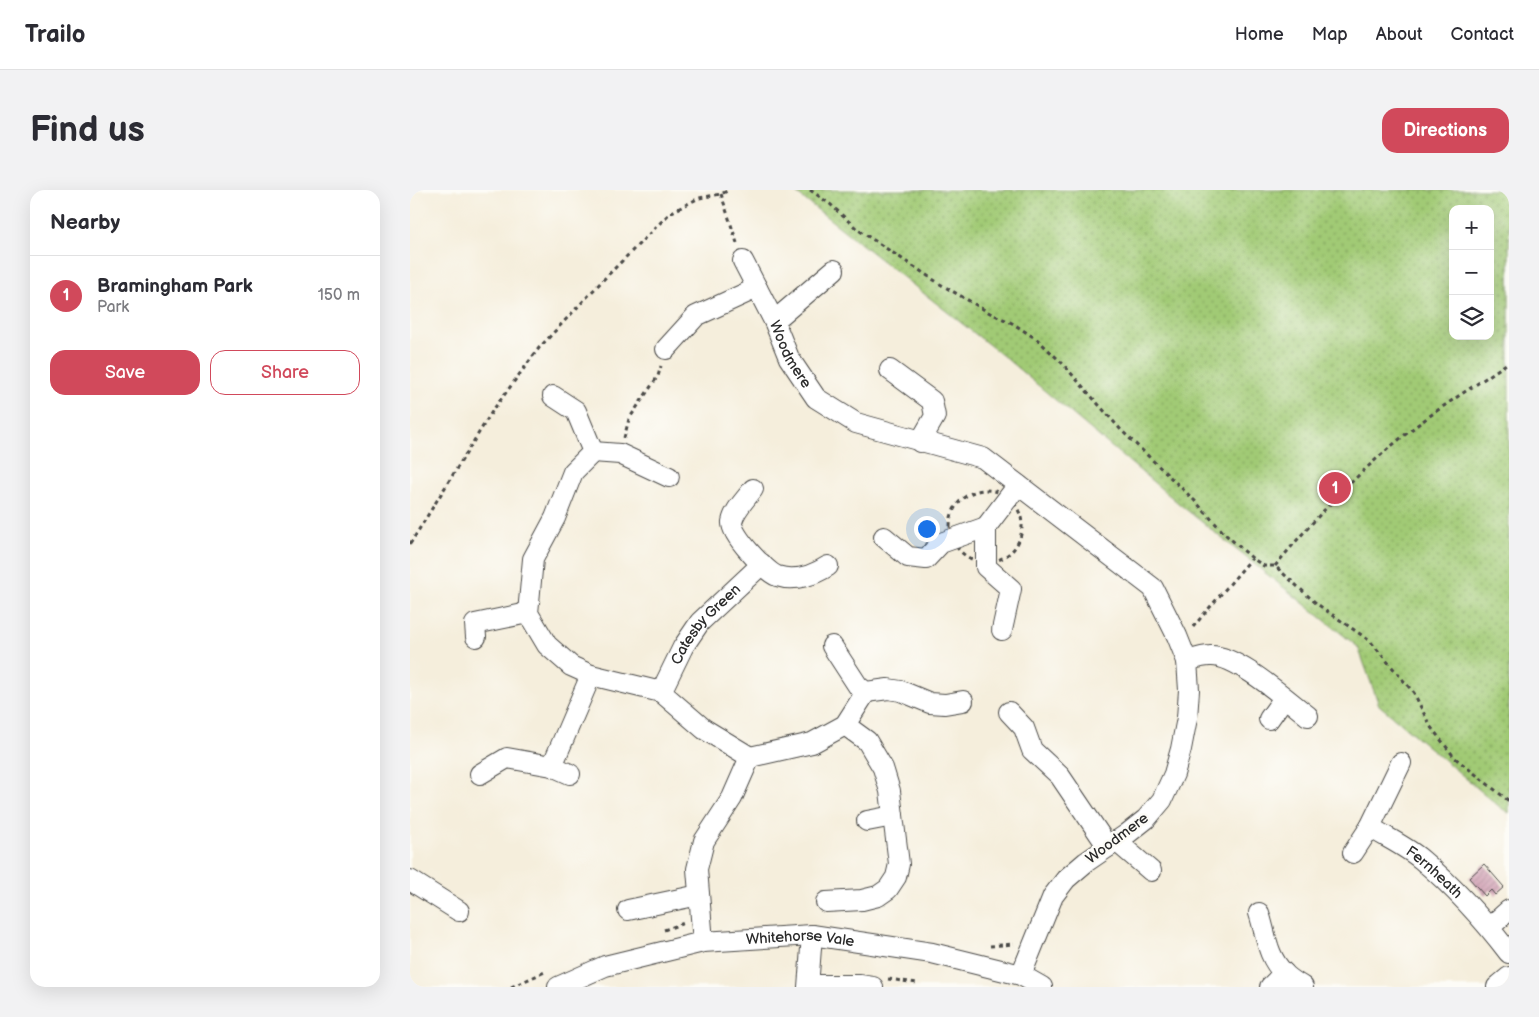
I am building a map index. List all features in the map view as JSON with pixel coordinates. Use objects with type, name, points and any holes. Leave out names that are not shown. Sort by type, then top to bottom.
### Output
[{"type":"street","name":"Woodmere","points":[[743,261],[774,320],[789,358],[816,398],[856,423],[983,458],[1153,588],[1178,636],[1187,661],[1189,690],[1187,718],[1174,774],[1162,800],[1146,819],[1086,862],[1066,879],[1053,896],[1021,975]]},
{"type":"street","points":[[774,320],[834,270]]},
{"type":"street","points":[[666,349],[696,316],[757,288]]},
{"type":"street","points":[[890,370],[932,401],[935,416],[920,442]]},
{"type":"street","points":[[553,396],[576,411],[593,452]]},
{"type":"street","points":[[669,477],[620,454],[593,452],[573,472],[555,518],[533,558],[528,613],[547,645],[571,666],[591,675],[661,692],[704,729],[750,757],[812,743],[845,725],[859,685]]},
{"type":"street","points":[[884,537],[908,557],[926,559],[942,543],[986,527],[1018,485]]},
{"type":"street","points":[[753,489],[737,510],[732,522],[734,532],[762,564],[776,576],[786,578],[809,576],[828,566]]},
{"type":"street","points":[[986,527],[986,567],[1011,589],[1002,630]]},
{"type":"street","name":"Catesby Green","points":[[661,692],[683,647],[700,622],[762,564]]},
{"type":"street","points":[[476,637],[475,624],[528,613]]},
{"type":"street","points":[[832,646],[859,685],[901,691],[930,702],[944,704],[963,701]]},
{"type":"street","points":[[1187,661],[1210,656],[1226,658],[1242,666],[1308,716]]},
{"type":"street","points":[[480,774],[507,758],[531,761],[561,770],[591,675]]},
{"type":"street","points":[[1269,719],[1284,698]]},
{"type":"street","points":[[1008,712],[1024,728],[1032,750],[1060,776],[1112,844],[1151,870]]},
{"type":"street","points":[[826,902],[862,900],[878,896],[888,889],[896,877],[898,864],[890,791],[883,768],[867,740],[845,725]]},
{"type":"street","points":[[703,942],[697,869],[704,841],[732,798],[750,757]]},
{"type":"street","points":[[1353,853],[1370,827],[1401,763]]},
{"type":"street","points":[[867,820],[893,816]]},
{"type":"street","name":"Fernheath","points":[[1370,827],[1421,859],[1467,901],[1490,927],[1509,953]]},
{"type":"street","points":[[410,880],[458,911]]},
{"type":"street","points":[[628,910],[699,895]]},
{"type":"street","points":[[1490,927],[1509,910]]},
{"type":"street","points":[[1259,913],[1265,929],[1266,941],[1275,973],[1303,987]]},
{"type":"street","points":[[812,935],[809,986],[860,985],[873,987]]},
{"type":"street","name":"Whitehorse Vale","points":[[558,987],[605,966],[703,942],[812,935],[932,953],[1021,975],[1042,987]]},
{"type":"street","points":[[1497,987],[1509,977]]},
{"type":"path","points":[[410,544],[493,410],[539,348],[670,213],[699,198],[721,194],[729,190]]},
{"type":"path","points":[[810,190],[830,204],[857,229],[940,284],[990,313],[1012,322],[1038,340],[1062,362],[1120,430],[1194,500],[1225,534],[1264,566],[1275,566],[1317,604],[1370,641],[1414,693],[1430,726],[1455,758],[1509,801]]},
{"type":"path","points":[[721,194],[743,261]]},
{"type":"path","points":[[620,454],[629,419],[658,376],[666,349]]},
{"type":"path","points":[[1275,566],[1348,485],[1401,438],[1509,362]]},
{"type":"path","points":[[1178,636],[1194,627],[1252,558]]},
{"type":"green space","points":[[797,190],[1509,190],[1509,813],[1379,705],[1358,647],[1183,507],[1002,355],[795,192]]},
{"type":"building","points":[[1484,864],[1504,887],[1495,895],[1491,890],[1485,896],[1469,878]]},
{"type":"place","name":"Bramingham Park","points":[[1335,488]]}]
